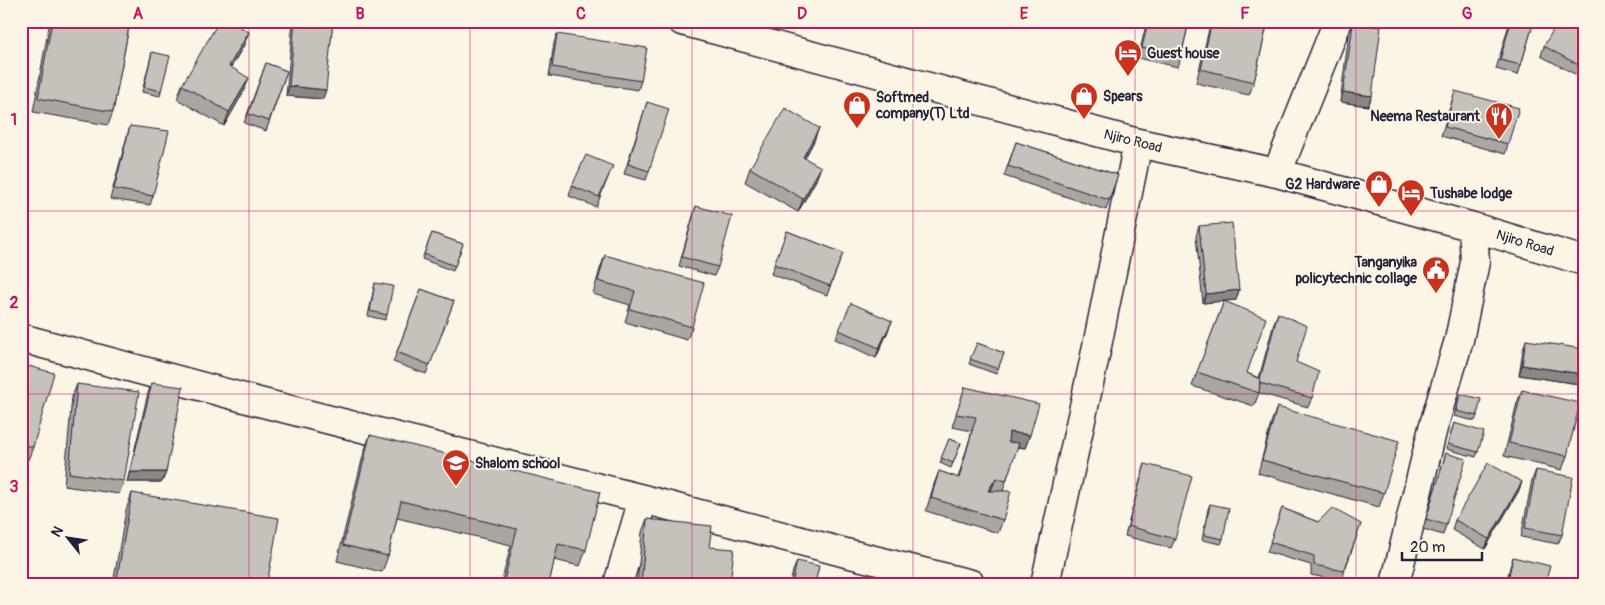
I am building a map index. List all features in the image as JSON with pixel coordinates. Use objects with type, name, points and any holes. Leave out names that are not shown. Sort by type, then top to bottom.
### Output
[{"type":"street","name":"Njiro Road","points":[[682,21],[1138,143],[1277,174],[1473,227],[1584,261]]},
{"type":"street","points":[[1277,174],[1338,21]]},
{"type":"street","points":[[1046,584],[1138,143]]},
{"type":"street","points":[[1394,584],[1433,428],[1459,340],[1475,262],[1473,227]]},
{"type":"street","points":[[21,338],[259,402],[643,499],[846,554],[971,584]]},
{"type":"street","points":[[618,584],[643,499]]},
{"type":"building","points":[[52,21],[130,21],[113,112],[38,98]]},
{"type":"building","points":[[219,21],[230,21],[249,32],[229,66],[249,78],[229,112],[182,85]]},
{"type":"building","points":[[295,21],[333,21],[326,90],[289,86]]},
{"type":"building","points":[[1148,21],[1189,21],[1181,57],[1142,48]]},
{"type":"building","points":[[1212,21],[1268,21],[1254,82],[1201,69]]},
{"type":"building","points":[[1511,21],[1534,21],[1521,65],[1500,60]]},
{"type":"building","points":[[1558,21],[1581,21],[1584,23],[1584,68],[1544,46]]},
{"type":"building","points":[[1353,24],[1381,27],[1372,96],[1343,92]]},
{"type":"building","points":[[557,34],[647,48],[641,81],[552,67]]},
{"type":"building","points":[[152,52],[170,56],[161,91],[144,87]]},
{"type":"building","points":[[266,63],[287,71],[269,121],[248,114]]},
{"type":"building","points":[[1455,91],[1519,108],[1508,144],[1445,127]]},
{"type":"building","points":[[647,102],[669,109],[649,171],[628,164]]},
{"type":"building","points":[[785,108],[819,128],[803,157],[821,167],[803,199],[750,168]]},
{"type":"building","points":[[130,126],[169,131],[153,196],[114,189]]},
{"type":"building","points":[[1016,142],[1118,175],[1109,200],[1008,166]]},
{"type":"building","points":[[586,155],[613,166],[599,197],[572,186]]},
{"type":"building","points":[[696,206],[732,216],[718,267],[682,257]]},
{"type":"building","points":[[1232,223],[1239,290],[1206,294],[1199,226]]},
{"type":"building","points":[[787,231],[843,253],[830,286],[774,264]]},
{"type":"building","points":[[432,233],[463,244],[455,266],[424,254]]},
{"type":"building","points":[[605,255],[704,283],[692,327],[630,309],[635,291],[598,281]]},
{"type":"building","points":[[375,283],[393,286],[387,315],[370,311]]},
{"type":"building","points":[[421,289],[454,301],[430,365],[397,352]]},
{"type":"building","points":[[1224,301],[1266,318],[1247,373],[1260,379],[1259,393],[1197,372]]},
{"type":"building","points":[[851,303],[892,321],[879,348],[839,330]]},
{"type":"building","points":[[1278,313],[1307,326],[1296,362],[1319,372],[1312,398],[1260,383]]},
{"type":"building","points":[[1526,340],[1584,349],[1582,374],[1522,365]]},
{"type":"building","points":[[977,343],[1004,353],[998,369],[970,359]]},
{"type":"building","points":[[21,364],[54,373],[33,447],[21,444]]},
{"type":"building","points":[[152,383],[183,387],[166,472],[130,472]]},
{"type":"building","points":[[77,384],[139,392],[124,481],[69,473]]},
{"type":"building","points":[[965,387],[1039,404],[1030,435],[1009,432],[1008,442],[1019,443],[1006,481],[996,478],[988,491],[1011,491],[1003,520],[931,498],[939,471],[959,478],[976,417],[956,414]]},
{"type":"building","points":[[1522,390],[1580,403],[1567,456],[1509,443]]},
{"type":"building","points":[[1460,394],[1481,399],[1477,416],[1456,411]]},
{"type":"building","points":[[1277,407],[1399,441],[1384,493],[1262,460]]},
{"type":"building","points":[[1454,423],[1484,432],[1478,452],[1448,444]]},
{"type":"building","points":[[370,435],[600,492],[586,550],[558,544],[549,584],[503,584],[517,529],[401,501],[388,556],[343,545]]},
{"type":"building","points":[[949,439],[961,443],[953,463],[941,458]]},
{"type":"building","points":[[1446,453],[1466,459],[1446,525],[1426,519]]},
{"type":"building","points":[[1488,463],[1522,482],[1489,539],[1455,520]]},
{"type":"building","points":[[1145,464],[1192,476],[1175,539],[1128,526]]},
{"type":"building","points":[[1536,470],[1573,477],[1562,535],[1525,528]]},
{"type":"building","points":[[132,493],[279,518],[267,584],[116,584]]},
{"type":"building","points":[[1210,504],[1229,508],[1223,539],[1204,535]]},
{"type":"building","points":[[1282,508],[1318,522],[1332,508],[1361,524],[1344,571],[1314,565],[1314,556],[1270,542]]},
{"type":"building","points":[[647,519],[712,526],[709,547],[734,549],[730,584],[641,584]]},
{"type":"building","points":[[1513,557],[1550,566],[1545,584],[1507,584]]},
{"type":"building","points":[[797,561],[819,566],[815,584],[792,584]]},
{"type":"building","points":[[323,580],[346,584],[323,584]]},
{"type":"place","name":"Guest house","points":[[1128,77]]},
{"type":"place","name":"Spears","points":[[1084,120]]},
{"type":"place","name":"Softmed company(T) Ltd","points":[[857,129]]},
{"type":"place","name":"Neema Restaurant","points":[[1499,140]]},
{"type":"place","name":"G2 Hardware","points":[[1379,208]]},
{"type":"place","name":"Tushabe lodge","points":[[1411,217]]},
{"type":"place","name":"Tanganyika policytechnic collage","points":[[1436,294]]},
{"type":"place","name":"Shalom school","points":[[456,487]]}]
